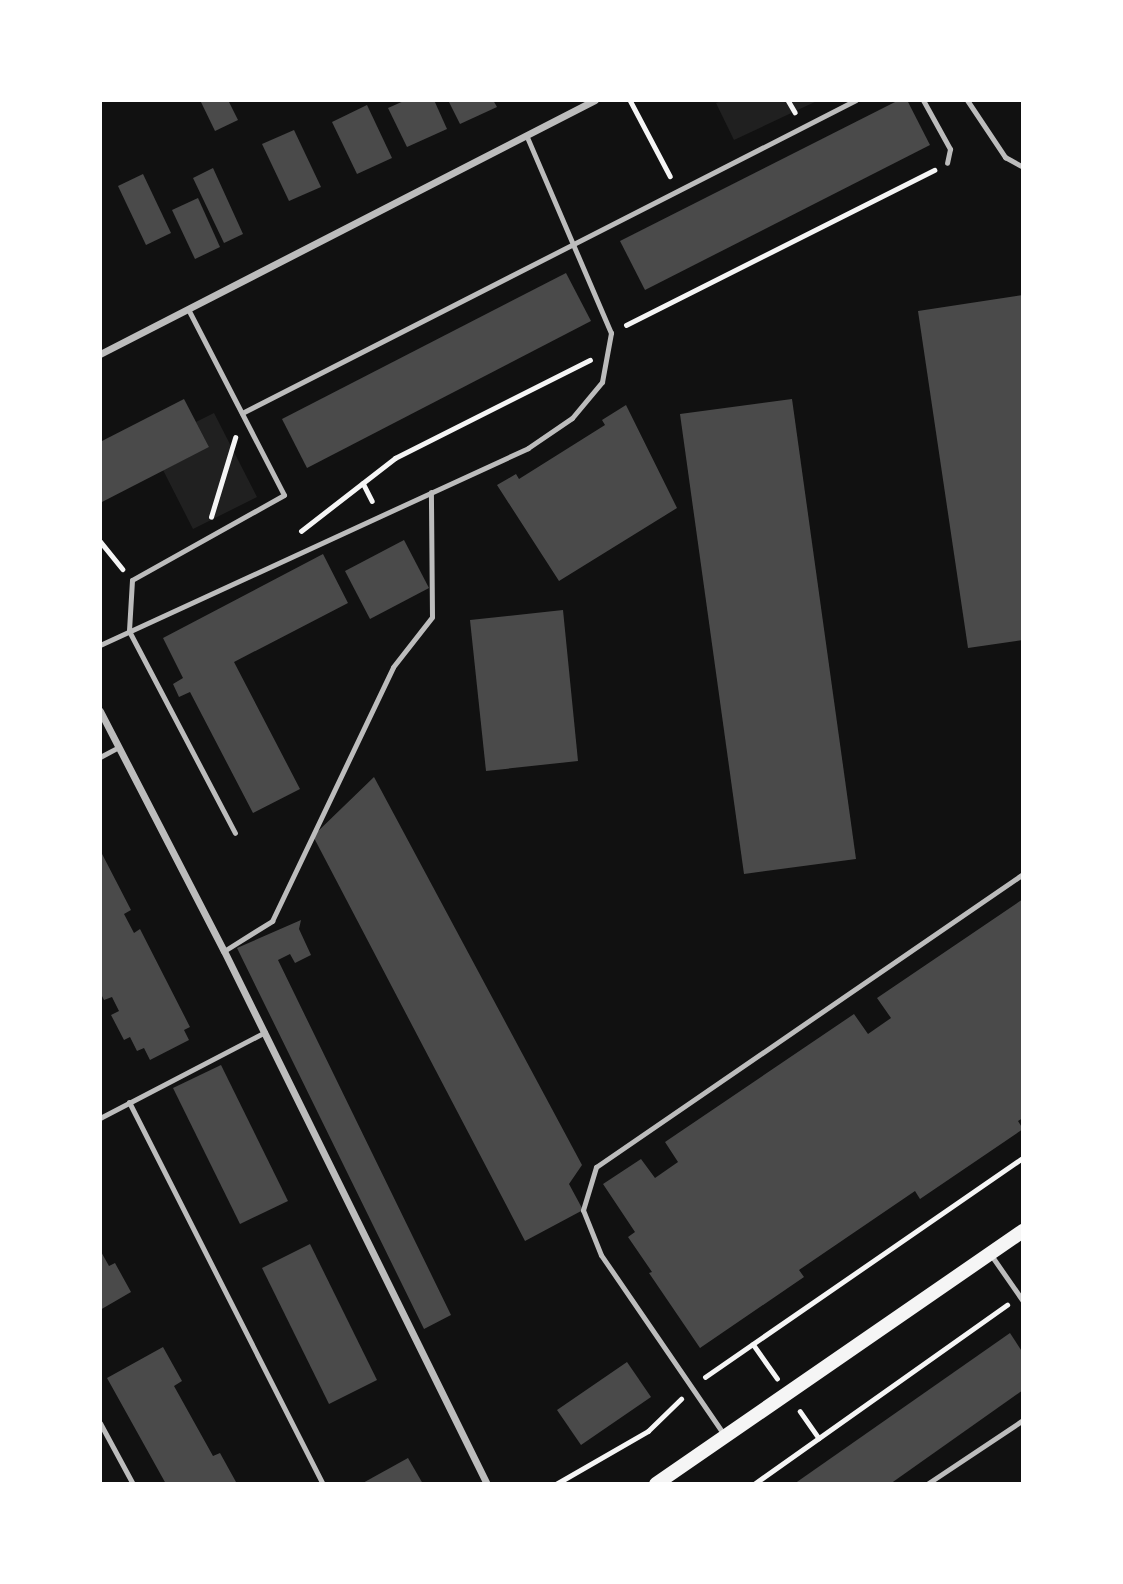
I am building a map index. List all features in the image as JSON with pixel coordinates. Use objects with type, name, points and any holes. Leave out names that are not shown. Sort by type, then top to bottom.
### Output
[{"type":"main road","points":[[656,1484],[1023,1231]]},
{"type":"street","points":[[100,354],[596,100]]},
{"type":"street","points":[[100,711],[224,950],[487,1484]]},
{"type":"lane","points":[[242,413],[572,241],[856,100]]},
{"type":"lane","points":[[923,100],[950,149],[947,163]]},
{"type":"lane","points":[[967,100],[1005,157],[1023,167]]},
{"type":"lane","points":[[100,645],[528,447],[572,418],[602,382],[611,333],[526,135]]},
{"type":"lane","points":[[188,309],[284,495],[132,580],[130,631],[234,833]]},
{"type":"lane","points":[[224,950],[272,921],[393,667],[432,617],[431,492]]},
{"type":"lane","points":[[100,757],[118,747]]},
{"type":"lane","points":[[724,1436],[596,1243],[583,1210],[596,1167],[1023,874]]},
{"type":"lane","points":[[100,1118],[265,1032]]},
{"type":"lane","points":[[129,1102],[323,1484]]},
{"type":"lane","points":[[990,1254],[1021,1299]]},
{"type":"lane","points":[[927,1484],[1023,1420]]},
{"type":"lane","points":[[100,1423],[133,1484]]},
{"type":"path","points":[[630,100],[677,189]]},
{"type":"path","points":[[611,333],[947,163]]},
{"type":"path","points":[[292,535],[395,458],[608,351]]},
{"type":"path","points":[[204,541],[242,413]]},
{"type":"path","points":[[100,541],[132,580]]},
{"type":"path","points":[[556,1484],[648,1431],[691,1386],[1023,1158]]},
{"type":"path","points":[[754,1484],[1021,1299]]},
{"type":"shaded area","points":[[724,100],[819,100],[734,140],[716,103]]},
{"type":"shaded area","points":[[214,413],[257,497],[193,529],[163,470],[209,447],[196,422]]},
{"type":"building","points":[[200,100],[228,100],[238,120],[215,131]]},
{"type":"building","points":[[406,100],[434,100],[447,129],[407,147],[388,108]]},
{"type":"building","points":[[448,100],[493,100],[497,107],[460,124]]},
{"type":"building","points":[[899,100],[907,100],[930,145],[645,290],[620,241]]},
{"type":"building","points":[[367,105],[392,158],[357,174],[332,122]]},
{"type":"building","points":[[294,130],[321,187],[289,201],[262,144]]},
{"type":"building","points":[[213,168],[243,234],[224,243],[193,178]]},
{"type":"building","points":[[143,174],[171,233],[146,245],[118,186]]},
{"type":"building","points":[[198,198],[220,247],[195,259],[172,210]]},
{"type":"building","points":[[566,273],[591,321],[307,468],[282,419]]},
{"type":"building","points":[[1023,295],[1023,640],[968,648],[918,311]]},
{"type":"building","points":[[184,399],[209,447],[100,503],[100,442]]},
{"type":"building","points":[[792,399],[856,859],[744,874],[680,414]]},
{"type":"building","points":[[626,405],[677,508],[559,581],[497,485],[516,474],[519,479],[605,425],[602,420]]},
{"type":"building","points":[[404,540],[429,588],[370,619],[345,571]]},
{"type":"building","points":[[323,554],[348,603],[234,662],[300,789],[253,813],[190,692],[179,697],[173,684],[183,678],[163,638]]},
{"type":"building","points":[[563,610],[578,761],[486,771],[470,620]]},
{"type":"building","points":[[374,777],[582,1165],[569,1184],[583,1210],[525,1241],[313,836]]},
{"type":"building","points":[[100,850],[131,910],[124,914],[134,933],[140,929],[190,1027],[184,1030],[189,1040],[150,1060],[144,1048],[137,1051],[130,1037],[124,1040],[111,1015],[119,1011],[112,997],[104,1000],[100,992]]},
{"type":"building","points":[[1023,899],[1023,1118],[1018,1121],[1023,1129],[920,1199],[915,1191],[799,1270],[804,1277],[700,1348],[649,1273],[652,1272],[628,1237],[635,1232],[603,1184],[641,1159],[655,1178],[678,1162],[665,1142],[854,1014],[868,1034],[891,1018],[877,998]]},
{"type":"building","points":[[301,920],[299,929],[311,955],[295,963],[290,954],[278,960],[451,1315],[424,1329],[237,948]]},
{"type":"building","points":[[221,1065],[288,1201],[240,1224],[173,1088]]},
{"type":"building","points":[[310,1244],[377,1380],[329,1404],[262,1268]]},
{"type":"building","points":[[100,1250],[109,1266],[115,1263],[131,1292],[100,1310]]},
{"type":"building","points":[[1010,1333],[1023,1353],[1023,1390],[890,1484],[794,1484]]},
{"type":"building","points":[[163,1347],[182,1381],[174,1386],[213,1456],[220,1453],[236,1482],[166,1484],[107,1378]]},
{"type":"building","points":[[627,1362],[651,1397],[581,1445],[557,1410]]},
{"type":"building","points":[[408,1458],[423,1484],[361,1484]]}]
